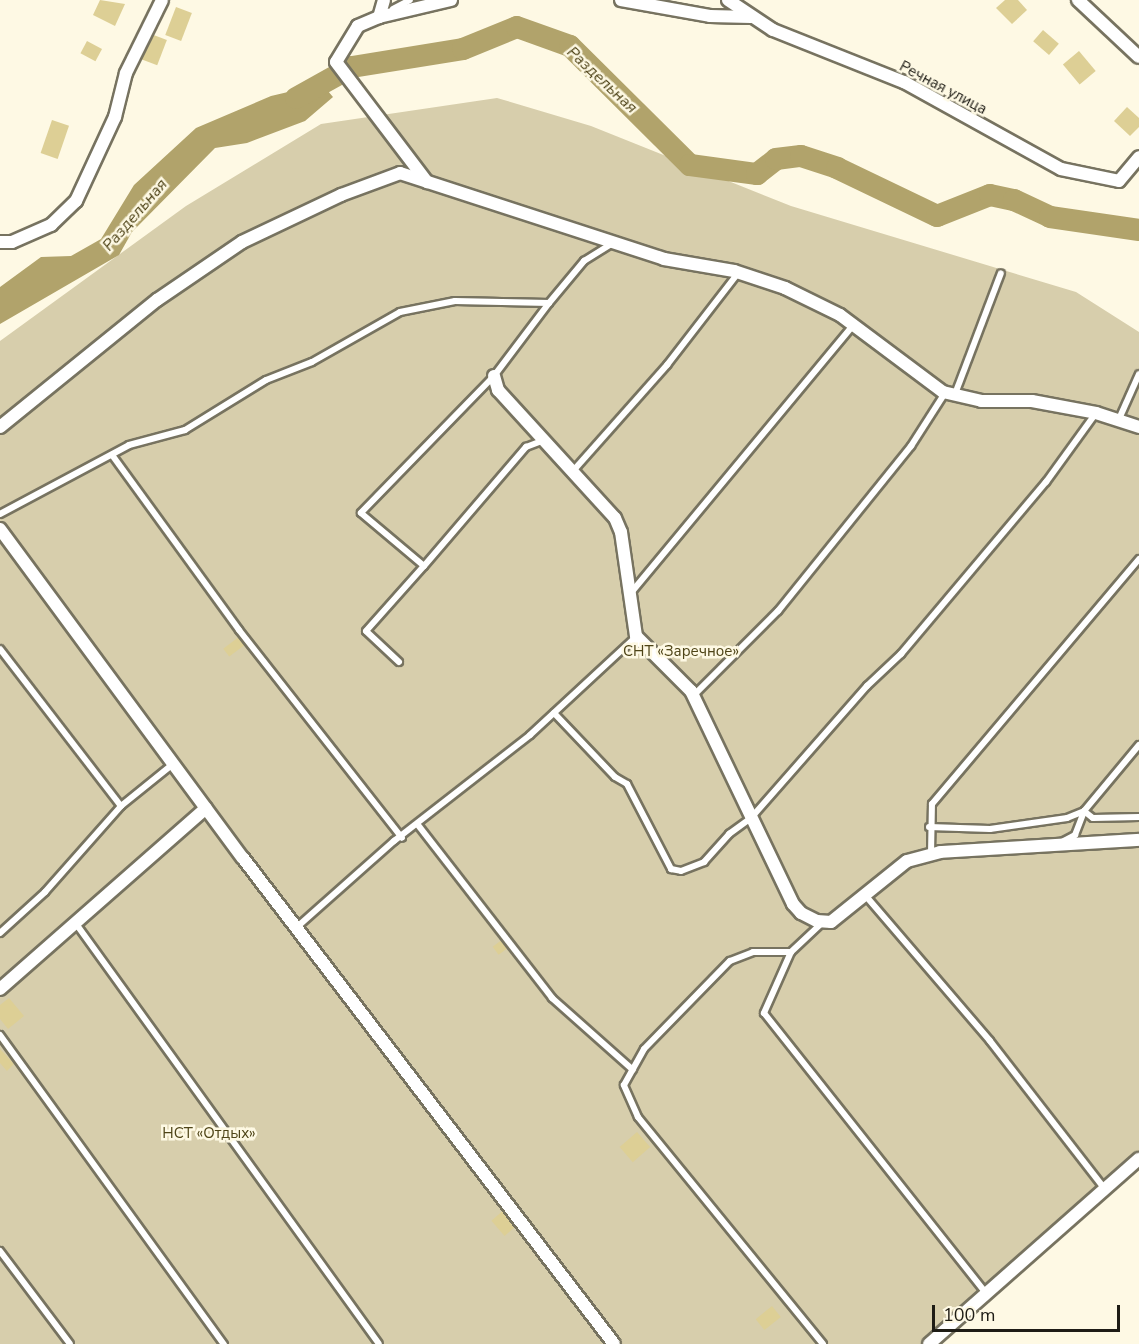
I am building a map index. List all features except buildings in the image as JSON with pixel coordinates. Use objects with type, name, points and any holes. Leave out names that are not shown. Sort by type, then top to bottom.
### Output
[{"type":"street","points":[[0,242],[12,242],[51,225],[76,201],[115,117],[126,73],[162,0]]},
{"type":"street","points":[[380,17],[384,0]]},
{"type":"street","points":[[427,182],[392,132],[359,97],[336,62],[358,26],[380,17],[452,0]]},
{"type":"street","points":[[621,0],[710,16],[751,17]]},
{"type":"street","name":"Речная улица","points":[[728,0],[773,30],[904,82],[1061,169],[1119,181],[1139,157]]},
{"type":"street","points":[[1078,0],[1139,57]]},
{"type":"street","points":[[0,427],[158,300],[242,242],[341,195],[400,173],[664,259],[738,273],[785,288],[853,324],[950,393],[981,400],[1032,400],[1119,418],[1139,427]]},
{"type":"street","points":[[494,376],[498,390],[615,518],[636,636],[662,659],[693,696],[793,904],[801,913],[831,922],[907,861],[931,855],[1139,840]]},
{"type":"street","points":[[0,529],[206,808],[614,1344]]},
{"type":"street","points":[[0,989],[74,921],[206,808]]},
{"type":"street","points":[[929,1344],[1139,1159]]},
{"type":"lane","points":[[380,17],[410,0]]},
{"type":"lane","points":[[424,566],[361,513],[494,376],[584,261],[613,243]]},
{"type":"lane","points":[[573,471],[667,365],[738,273]]},
{"type":"lane","points":[[693,696],[778,610],[911,446],[950,393],[1001,273]]},
{"type":"lane","points":[[0,514],[129,445],[185,430],[266,380],[312,362],[400,312],[455,301],[549,303]]},
{"type":"lane","points":[[630,594],[853,324]]},
{"type":"lane","points":[[1119,418],[1139,374]]},
{"type":"lane","points":[[554,713],[615,777],[627,784],[671,869],[681,871],[704,862],[729,834],[751,818],[915,637],[1046,482],[1096,413]]},
{"type":"lane","points":[[399,662],[366,631],[526,447],[544,440]]},
{"type":"lane","points":[[111,455],[239,630],[402,838]]},
{"type":"lane","points":[[931,855],[929,827],[932,804],[1139,559]]},
{"type":"lane","points":[[297,927],[394,841],[402,838],[554,713],[636,636]]},
{"type":"lane","points":[[0,649],[121,806]]},
{"type":"lane","points":[[1057,845],[1075,835],[1084,811],[1139,745]]},
{"type":"lane","points":[[0,933],[45,892],[121,806],[174,764]]},
{"type":"lane","points":[[929,827],[990,830],[1067,818],[1084,811]]},
{"type":"lane","points":[[1084,811],[1094,818],[1139,817]]},
{"type":"lane","points":[[418,825],[552,998],[633,1070]]},
{"type":"lane","points":[[865,895],[990,1041],[1105,1189]]},
{"type":"lane","points":[[74,921],[379,1344]]},
{"type":"lane","points":[[824,921],[792,952],[764,1013],[986,1294]]},
{"type":"lane","points":[[792,952],[753,952],[730,961],[644,1049],[624,1085],[638,1117],[823,1344]]},
{"type":"lane","points":[[0,1035],[224,1344]]},
{"type":"lane","points":[[0,1251],[70,1344]]},
{"type":"green space","name":"СНТ «Заречное»","points":[[497,98],[591,126],[791,206],[1076,292],[1139,332],[1139,1159],[929,1344],[0,1344],[0,341],[186,206],[321,124]]},
{"type":"water","points":[[322,84],[333,97],[305,121],[247,143],[215,148],[132,232],[119,255],[0,324],[0,287],[41,257],[71,256],[101,239],[134,185],[196,128],[271,96]]},
{"type":"waterway","name":"Раздельная","points":[[296,98],[352,67],[463,49],[517,27],[570,46],[690,165],[757,174],[776,159],[801,156],[837,168],[937,216],[990,195],[1014,200],[1050,217],[1139,230]]},
{"type":"park label","name":"НСТ «Отдых»","points":[[209,1134]]}]
